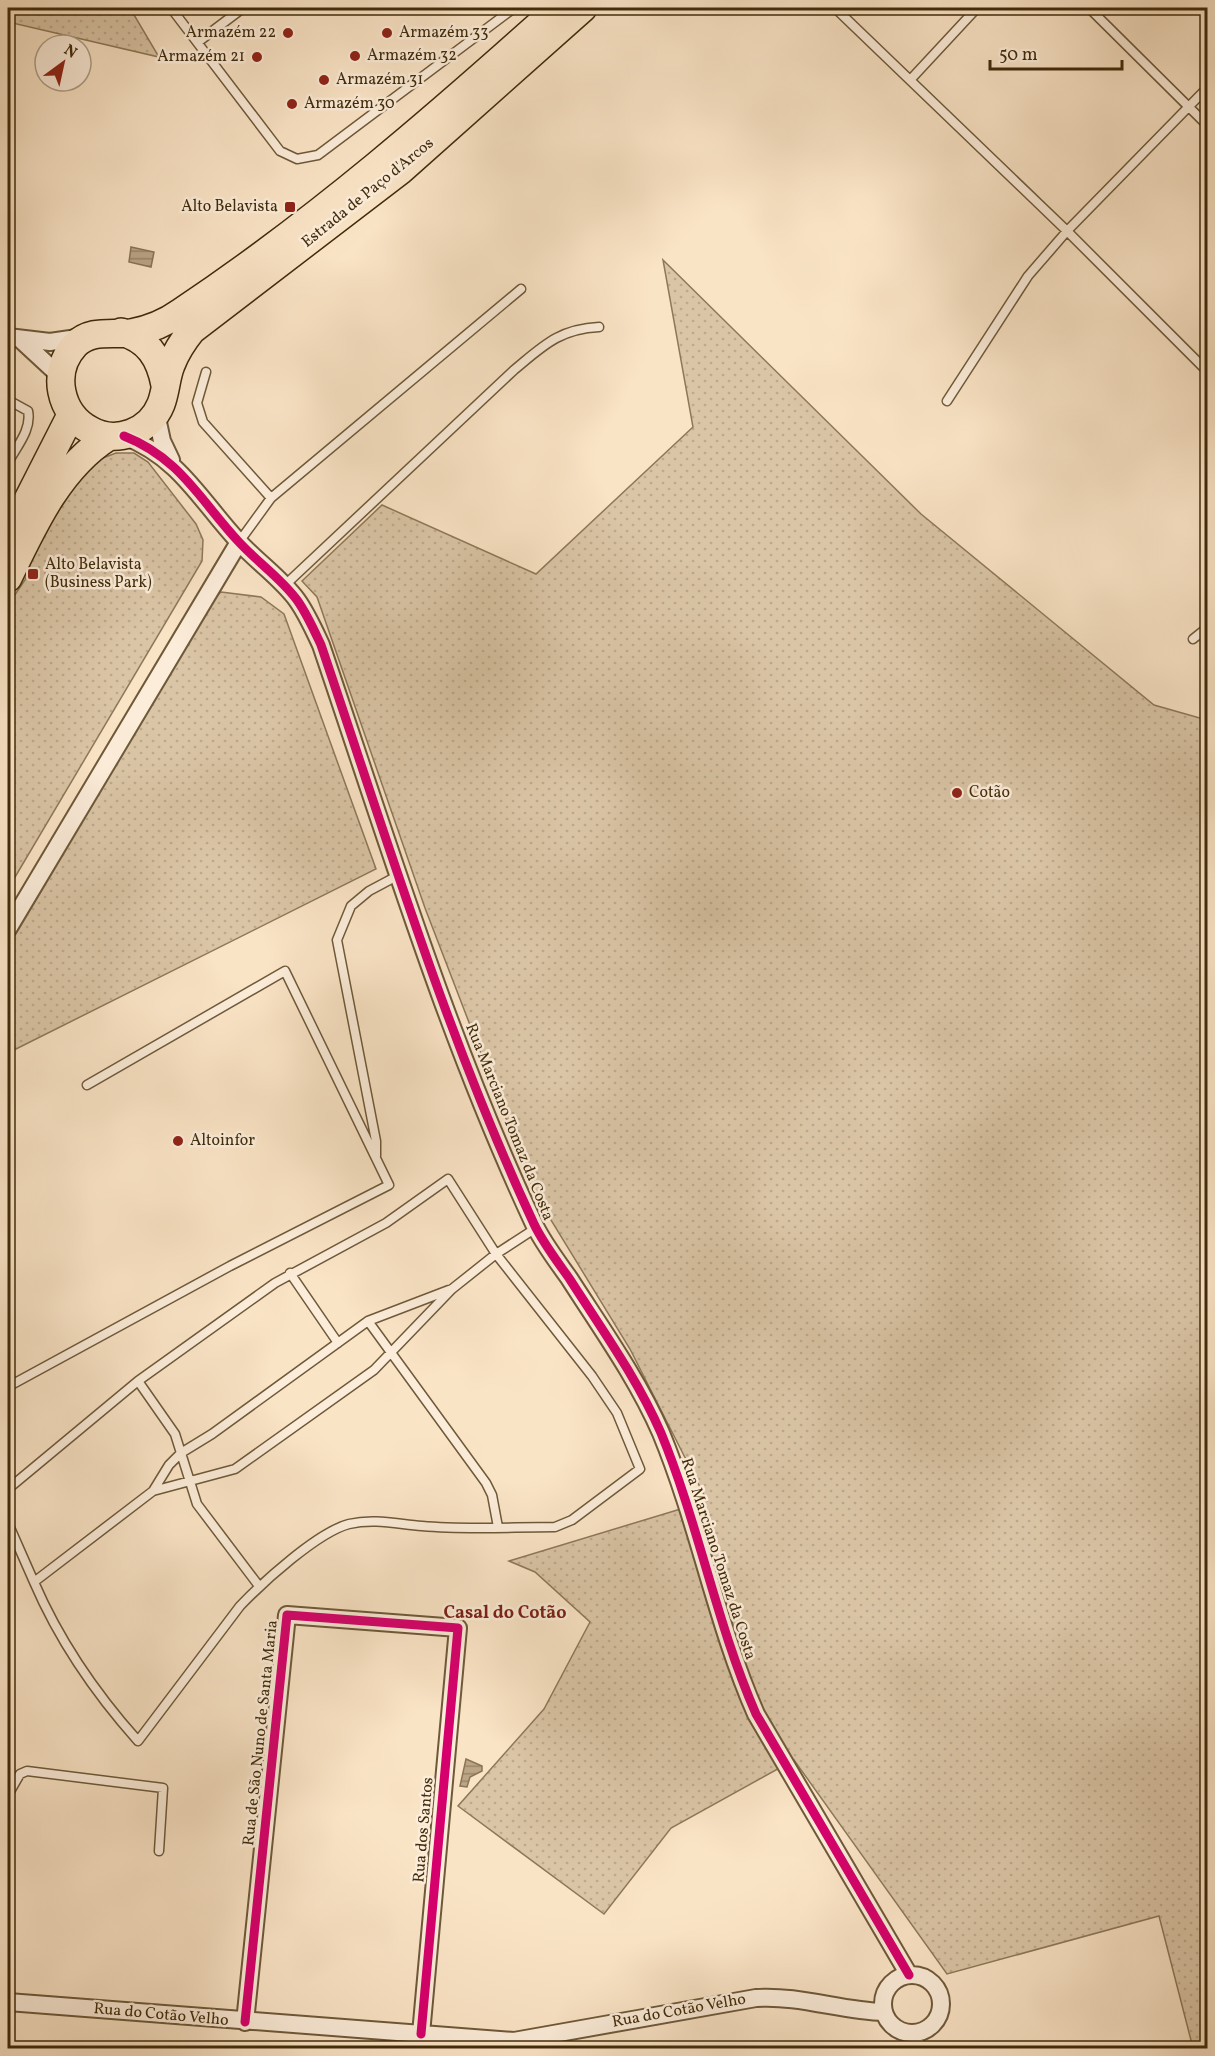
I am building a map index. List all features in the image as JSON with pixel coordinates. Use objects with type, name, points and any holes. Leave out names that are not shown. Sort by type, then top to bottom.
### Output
[{"type":"main road","name":"Estrada de Paço d'Arcos","points":[[87,337],[142,330],[167,320],[203,297],[404,145],[558,8]]},
{"type":"main road","name":"Estrada de Paço d'Arcos","points":[[156,413],[175,354],[192,330],[400,170],[583,8]]},
{"type":"main road","points":[[121,332],[133,335],[152,350],[160,362],[165,385]]},
{"type":"main road","points":[[87,337],[75,345],[67,357],[61,377],[64,403],[81,426],[116,436]]},
{"type":"main road","points":[[8,578],[67,472],[88,450],[146,425],[156,413]]},
{"type":"main road","points":[[8,539],[71,415]]},
{"type":"street","points":[[14,339],[50,342],[87,337]]},
{"type":"street","points":[[14,339],[61,377]]},
{"type":"street","name":"Rua Marciano Tomaz da Costa","points":[[156,413],[162,441],[174,466]]},
{"type":"street","name":"Rua Marciano Tomaz da Costa","points":[[116,436],[155,451],[174,466],[239,542],[297,601],[321,645],[461,1048],[509,1169],[536,1228],[621,1359],[660,1431],[699,1539],[740,1678],[756,1714],[909,1975]]},
{"type":"street","points":[[8,928],[239,542]]},
{"type":"street","name":"Rua de São Nuno de Santa Maria","points":[[245,2022],[287,1615],[458,1629]]},
{"type":"street","name":"Rua dos Santos","points":[[421,2034],[458,1629]]},
{"type":"street","points":[[909,1975],[918,1976],[934,1985],[941,2001],[937,2019],[915,2041],[907,2032],[893,2025],[884,2012],[883,2003],[888,1988],[901,1977],[909,1975]]},
{"type":"street","name":"Rua do Cotão Velho","points":[[8,2002],[421,2034],[514,2045],[756,1998],[780,1996],[854,2012],[884,2012]]},
{"type":"lane","points":[[171,8],[280,151],[297,159],[318,154],[514,8]]},
{"type":"lane","points":[[198,42],[243,8]]},
{"type":"lane","points":[[835,8],[1067,231],[1208,372]]},
{"type":"lane","points":[[911,79],[977,8]]},
{"type":"lane","points":[[1089,8],[1208,126]]},
{"type":"lane","points":[[947,401],[1028,276],[1067,231],[1208,87]]},
{"type":"lane","points":[[239,542],[271,498],[521,289]]},
{"type":"lane","points":[[284,586],[514,370],[548,342],[575,328],[598,327]]},
{"type":"lane","points":[[206,372],[197,403],[203,422],[271,498]]},
{"type":"lane","points":[[8,400],[28,411],[29,418],[25,432],[8,463]]},
{"type":"lane","points":[[1193,639],[1208,627]]},
{"type":"lane","points":[[376,1160],[376,1141],[337,940],[351,906],[369,891],[399,875]]},
{"type":"lane","points":[[8,1373],[14,1384],[230,1266],[389,1185],[285,971],[87,1084]]},
{"type":"lane","points":[[8,1489],[138,1382],[290,1274],[386,1223],[448,1179],[496,1254],[592,1376],[617,1413],[640,1469],[572,1520],[555,1527],[423,1526],[375,1520],[348,1524],[326,1535],[259,1586],[172,1693],[138,1741],[104,1703],[46,1611],[8,1523]]},
{"type":"lane","points":[[153,1491],[235,1469],[374,1370],[452,1289],[496,1254],[536,1228]]},
{"type":"lane","points":[[290,1274],[338,1343]]},
{"type":"lane","points":[[34,1582],[153,1491],[169,1465],[181,1453],[212,1434],[368,1321],[452,1289]]},
{"type":"lane","points":[[368,1321],[486,1483],[492,1495],[498,1527]]},
{"type":"lane","points":[[138,1382],[175,1434],[196,1504],[259,1586]]},
{"type":"lane","points":[[8,1795],[20,1774],[27,1771],[163,1788],[159,1851]]},
{"type":"shaded area","points":[[8,8],[130,8],[159,57],[93,42],[93,33],[55,33],[8,22]]},
{"type":"shaded area","points":[[131,247],[154,252],[151,267],[129,262]]},
{"type":"shaded area","points":[[663,260],[921,514],[1154,705],[1207,720],[1207,2048],[1193,2048],[1159,1916],[947,1974],[794,1760],[671,1828],[604,1914],[458,1806],[544,1709],[590,1622],[535,1572],[509,1561],[707,1501],[630,1349],[535,1194],[425,908],[317,597],[302,581],[382,505],[536,574],[693,427]]},
{"type":"shaded area","points":[[116,453],[134,453],[148,462],[196,524],[203,540],[202,561],[8,889],[8,605],[25,580],[36,547],[76,475],[95,461]]},
{"type":"shaded area","points":[[221,592],[261,597],[284,614],[376,869],[8,1053],[8,946],[206,606]]},
{"type":"shaded area","points":[[466,1759],[482,1766],[482,1771],[470,1777],[467,1787],[460,1786]]},
{"type":"cycle path","points":[[124,436],[143,445],[175,468],[238,541],[291,592],[310,622],[321,645],[394,864],[446,1010],[503,1154],[538,1231],[618,1354],[661,1433],[686,1503],[730,1645],[756,1714],[909,1975]]},
{"type":"cycle path","points":[[245,2022],[287,1615],[458,1628],[421,2034]]},
{"type":"place","name":"Armazém 22","points":[[288,33]]},
{"type":"place","name":"Armazém 33","points":[[387,33]]},
{"type":"place","name":"Armazém 32","points":[[355,56]]},
{"type":"place","name":"Armazém 21","points":[[257,57]]},
{"type":"place","name":"Armazém 31","points":[[324,80]]},
{"type":"place","name":"Armazém 30","points":[[292,104]]},
{"type":"place","name":"Alto Belavista","points":[[290,207]]},
{"type":"place","name":"Alto Belavista (Business Park)","points":[[33,574]]},
{"type":"place","name":"Cotão","points":[[957,793]]},
{"type":"place","name":"Altoinfor","points":[[178,1141]]},
{"type":"district","name":"Casal do Cotão","points":[[505,1613]]}]
